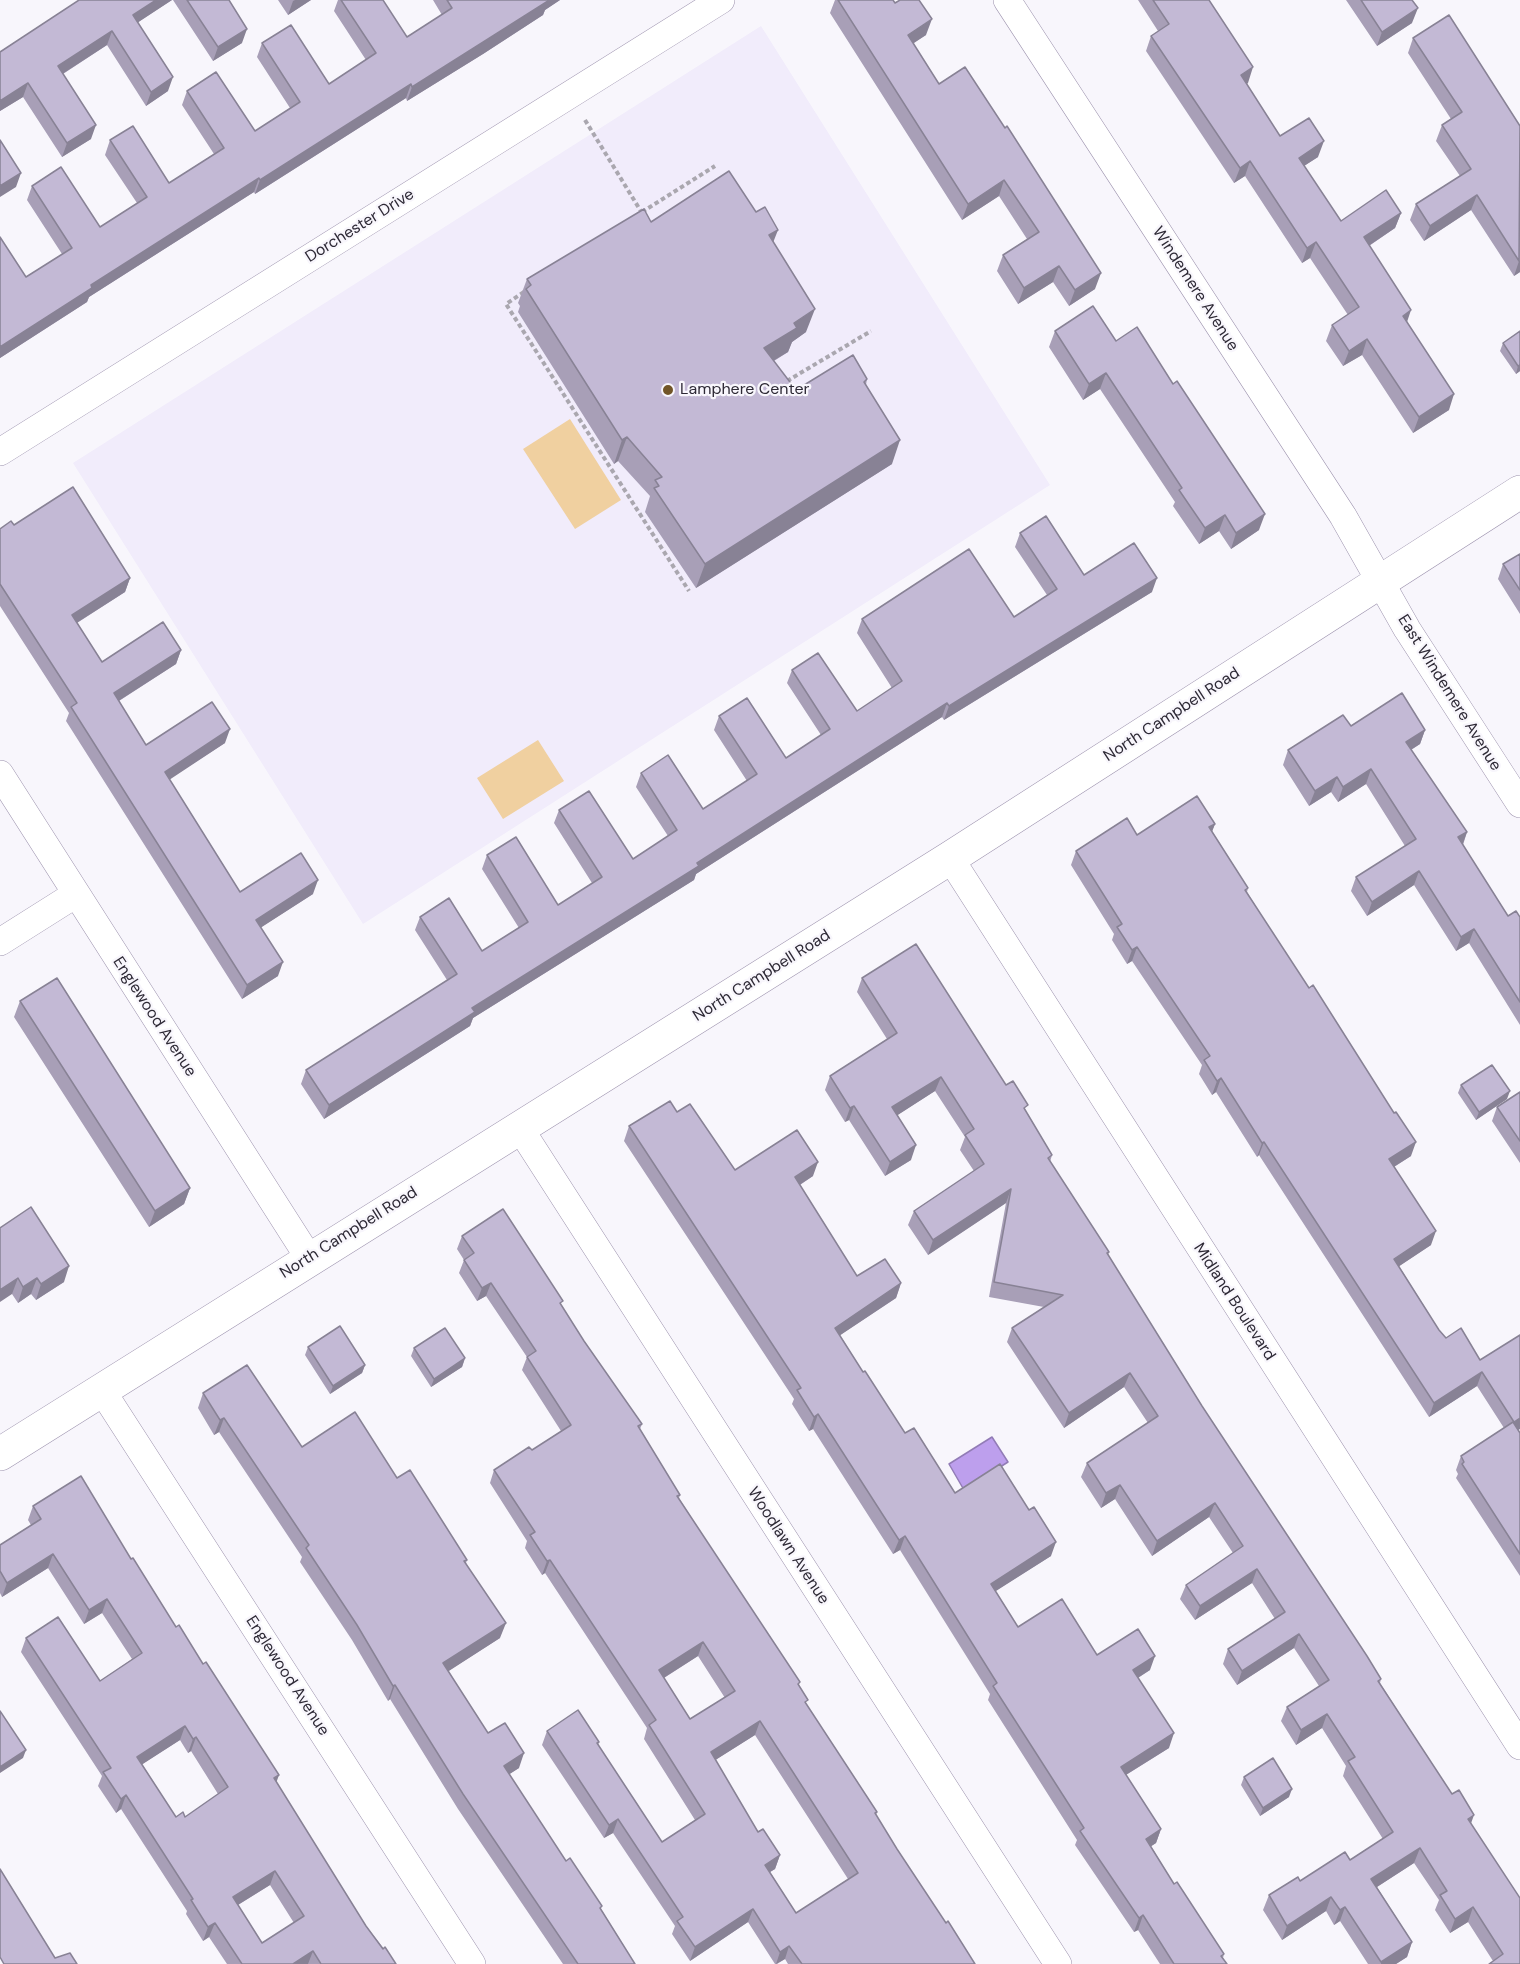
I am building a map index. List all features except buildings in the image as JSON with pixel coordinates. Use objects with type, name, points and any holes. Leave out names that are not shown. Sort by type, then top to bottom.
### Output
[{"type":"street","name":"Dorchester Drive","points":[[0,452],[721,0]]},
{"type":"street","name":"Windemere Avenue","points":[[1007,0],[1343,516],[1380,581]]},
{"type":"street","name":"North Campbell Road","points":[[0,1454],[309,1258],[950,858],[1520,492]]},
{"type":"street","name":"East Windemere Avenue","points":[[1380,581],[1407,629],[1520,804]]},
{"type":"street","name":"Englewood Avenue","points":[[0,774],[309,1258]]},
{"type":"street","name":"Midland Boulevard","points":[[950,858],[1520,1746]]},
{"type":"street","points":[[0,942],[76,894]]},
{"type":"street","name":"Woodlawn Avenue","points":[[519,1127],[1058,1964]]},
{"type":"street","name":"Englewood Avenue","points":[[101,1389],[472,1964]]},
{"type":"path","points":[[580,112],[643,214],[714,166]]},
{"type":"path","points":[[526,291],[506,303],[689,591]]},
{"type":"path","points":[[780,386],[871,331]]},
{"type":"shaded area","points":[[761,26],[1050,485],[363,924],[73,463]]},
{"type":"shaded area","points":[[570,419],[621,500],[575,529],[523,449]]},
{"type":"shaded area","points":[[538,740],[564,781],[503,819],[477,778]]},
{"type":"shaded area","points":[[992,1437],[1008,1462],[964,1490],[949,1464]]},
{"type":"place","name":"Lamphere Center","points":[[668,390]]}]
